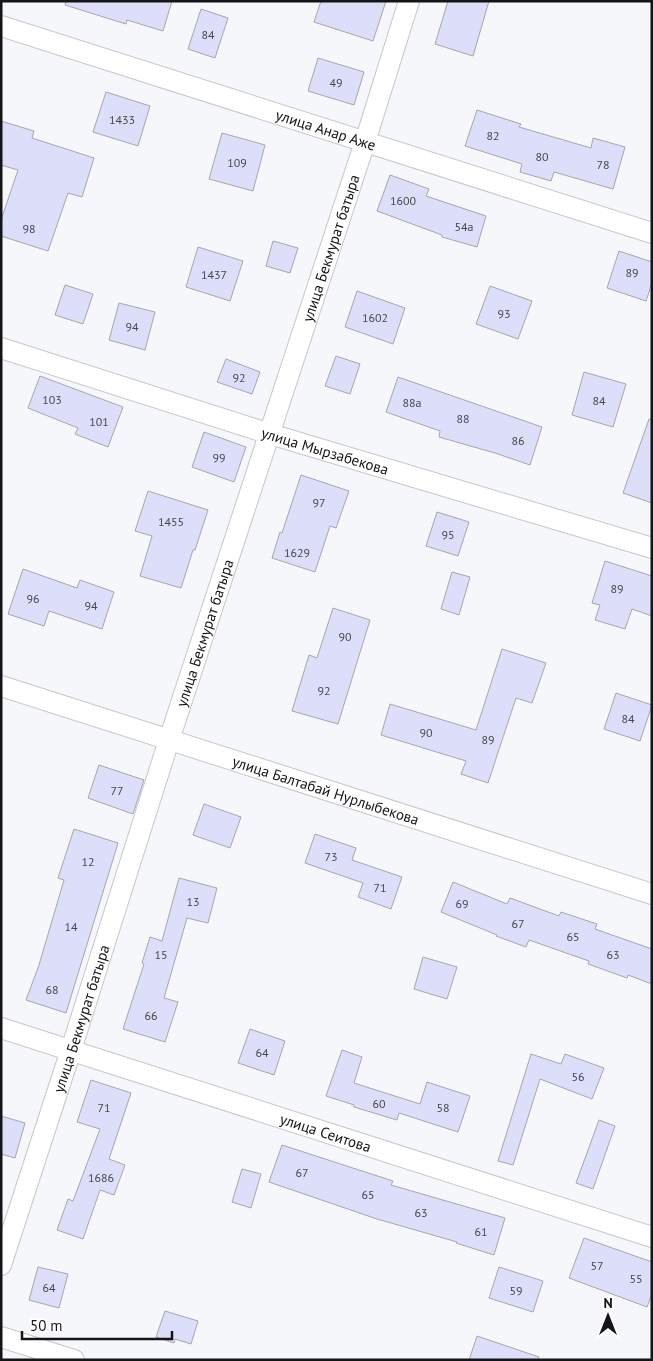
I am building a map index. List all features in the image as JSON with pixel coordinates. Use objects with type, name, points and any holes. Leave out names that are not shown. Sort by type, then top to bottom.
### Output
[{"type":"street","name":"улица Бекмурат батыра","points":[[1,1265],[72,1050],[169,740],[365,142],[409,1]]},
{"type":"street","name":"улица Анар Аже","points":[[1,26],[652,233]]},
{"type":"street","name":"улица Мырзабекова","points":[[1,348],[270,434],[652,548]]},
{"type":"street","name":"улица Балтабай Нурлыбекова","points":[[1,686],[652,894]]},
{"type":"street","name":"улица Сеитова","points":[[1,1028],[652,1237]]},
{"type":"street","points":[[1,1336],[74,1360]]},
{"type":"building","points":[[66,1],[172,1],[163,31],[127,20],[126,24],[65,5]]},
{"type":"building","points":[[321,1],[386,1],[373,41],[314,22]]},
{"type":"building","points":[[448,1],[489,1],[473,56],[435,44]]},
{"type":"building","points":[[201,9],[228,18],[215,58],[188,49]]},
{"type":"building","points":[[318,58],[364,72],[354,105],[308,91]]},
{"type":"building","points":[[106,92],[150,106],[138,146],[93,132]]},
{"type":"building","points":[[477,110],[521,124],[519,127],[591,148],[593,138],[625,147],[613,189],[554,172],[551,181],[520,172],[522,164],[465,146]]},
{"type":"building","points":[[1,121],[34,131],[32,138],[94,158],[82,197],[68,193],[48,251],[1,236],[1,220],[18,170],[1,165]]},
{"type":"building","points":[[222,133],[265,145],[253,191],[209,179]]},
{"type":"building","points":[[390,175],[429,189],[426,196],[486,216],[477,247],[442,237],[442,235],[377,211]]},
{"type":"building","points":[[273,241],[298,248],[290,273],[266,266]]},
{"type":"building","points":[[198,247],[243,261],[230,301],[186,287]]},
{"type":"building","points":[[619,251],[652,262],[652,283],[646,301],[607,288]]},
{"type":"building","points":[[65,285],[93,294],[83,324],[55,315]]},
{"type":"building","points":[[490,286],[532,301],[518,339],[476,324]]},
{"type":"building","points":[[357,291],[405,308],[393,344],[345,327]]},
{"type":"building","points":[[119,303],[155,312],[145,350],[109,340]]},
{"type":"building","points":[[336,356],[360,364],[350,394],[325,386]]},
{"type":"building","points":[[226,359],[260,372],[252,394],[217,382]]},
{"type":"building","points":[[584,372],[626,384],[613,427],[572,415]]},
{"type":"building","points":[[40,376],[123,407],[108,447],[75,434],[78,428],[28,408]]},
{"type":"building","points":[[398,377],[542,427],[530,465],[439,437],[440,431],[386,412]]},
{"type":"building","points":[[649,419],[652,419],[652,503],[623,493]]},
{"type":"building","points":[[204,432],[246,447],[234,482],[192,467]]},
{"type":"building","points":[[301,475],[349,491],[336,528],[330,526],[315,572],[272,558]]},
{"type":"building","points":[[148,491],[208,510],[181,588],[140,576],[152,536],[135,531]]},
{"type":"building","points":[[437,512],[469,522],[458,556],[426,546]]},
{"type":"building","points":[[605,561],[652,576],[652,616],[632,609],[625,629],[595,620],[600,605],[592,603]]},
{"type":"building","points":[[23,569],[77,588],[80,580],[114,592],[102,629],[49,611],[44,626],[8,614]]},
{"type":"building","points":[[452,572],[470,577],[459,615],[441,609]]},
{"type":"building","points":[[333,608],[370,620],[338,724],[292,711],[309,655],[317,658]]},
{"type":"building","points":[[502,649],[546,663],[532,703],[516,698],[488,783],[461,774],[466,761],[381,735],[390,704],[476,730]]},
{"type":"building","points":[[616,693],[652,705],[640,741],[604,729]]},
{"type":"building","points":[[99,765],[144,780],[133,814],[88,798]]},
{"type":"building","points":[[204,804],[241,817],[230,848],[193,835]]},
{"type":"building","points":[[74,829],[118,843],[66,1013],[26,1000],[39,965],[64,880],[58,878]]},
{"type":"building","points":[[315,834],[356,848],[352,860],[402,877],[391,909],[358,897],[363,883],[305,863]]},
{"type":"building","points":[[179,878],[217,888],[208,923],[187,918],[164,998],[178,1002],[165,1042],[123,1029],[144,964],[142,963],[150,937],[162,941]]},
{"type":"building","points":[[453,882],[507,904],[510,898],[559,916],[561,912],[597,924],[595,929],[652,949],[652,984],[628,975],[627,978],[588,964],[589,961],[529,940],[526,947],[441,912]]},
{"type":"building","points":[[423,957],[457,967],[447,999],[414,989]]},
{"type":"building","points":[[250,1029],[285,1041],[274,1075],[238,1063]]},
{"type":"building","points":[[342,1050],[362,1057],[354,1083],[420,1104],[427,1082],[470,1096],[458,1132],[399,1113],[397,1120],[326,1096]]},
{"type":"building","points":[[531,1054],[561,1064],[565,1054],[604,1068],[592,1099],[540,1079],[513,1165],[498,1161]]},
{"type":"building","points":[[91,1080],[131,1093],[109,1159],[125,1165],[114,1195],[100,1190],[83,1239],[57,1230],[68,1199],[73,1201],[100,1129],[77,1122]]},
{"type":"building","points":[[1,1116],[25,1123],[15,1158],[1,1154]]},
{"type":"building","points":[[599,1120],[615,1126],[593,1189],[576,1183]]},
{"type":"building","points":[[282,1145],[393,1181],[391,1185],[505,1218],[494,1255],[457,1242],[377,1219],[269,1182]]},
{"type":"building","points":[[242,1169],[261,1174],[251,1208],[232,1202]]},
{"type":"building","points":[[584,1238],[652,1262],[652,1294],[647,1307],[569,1278]]},
{"type":"building","points":[[38,1267],[68,1274],[59,1308],[29,1300]]},
{"type":"building","points":[[499,1267],[543,1281],[533,1312],[489,1298]]},
{"type":"building","points":[[165,1311],[198,1321],[191,1344],[175,1339],[174,1343],[156,1337]]},
{"type":"building","points":[[477,1336],[539,1357],[538,1360],[469,1360]]}]
